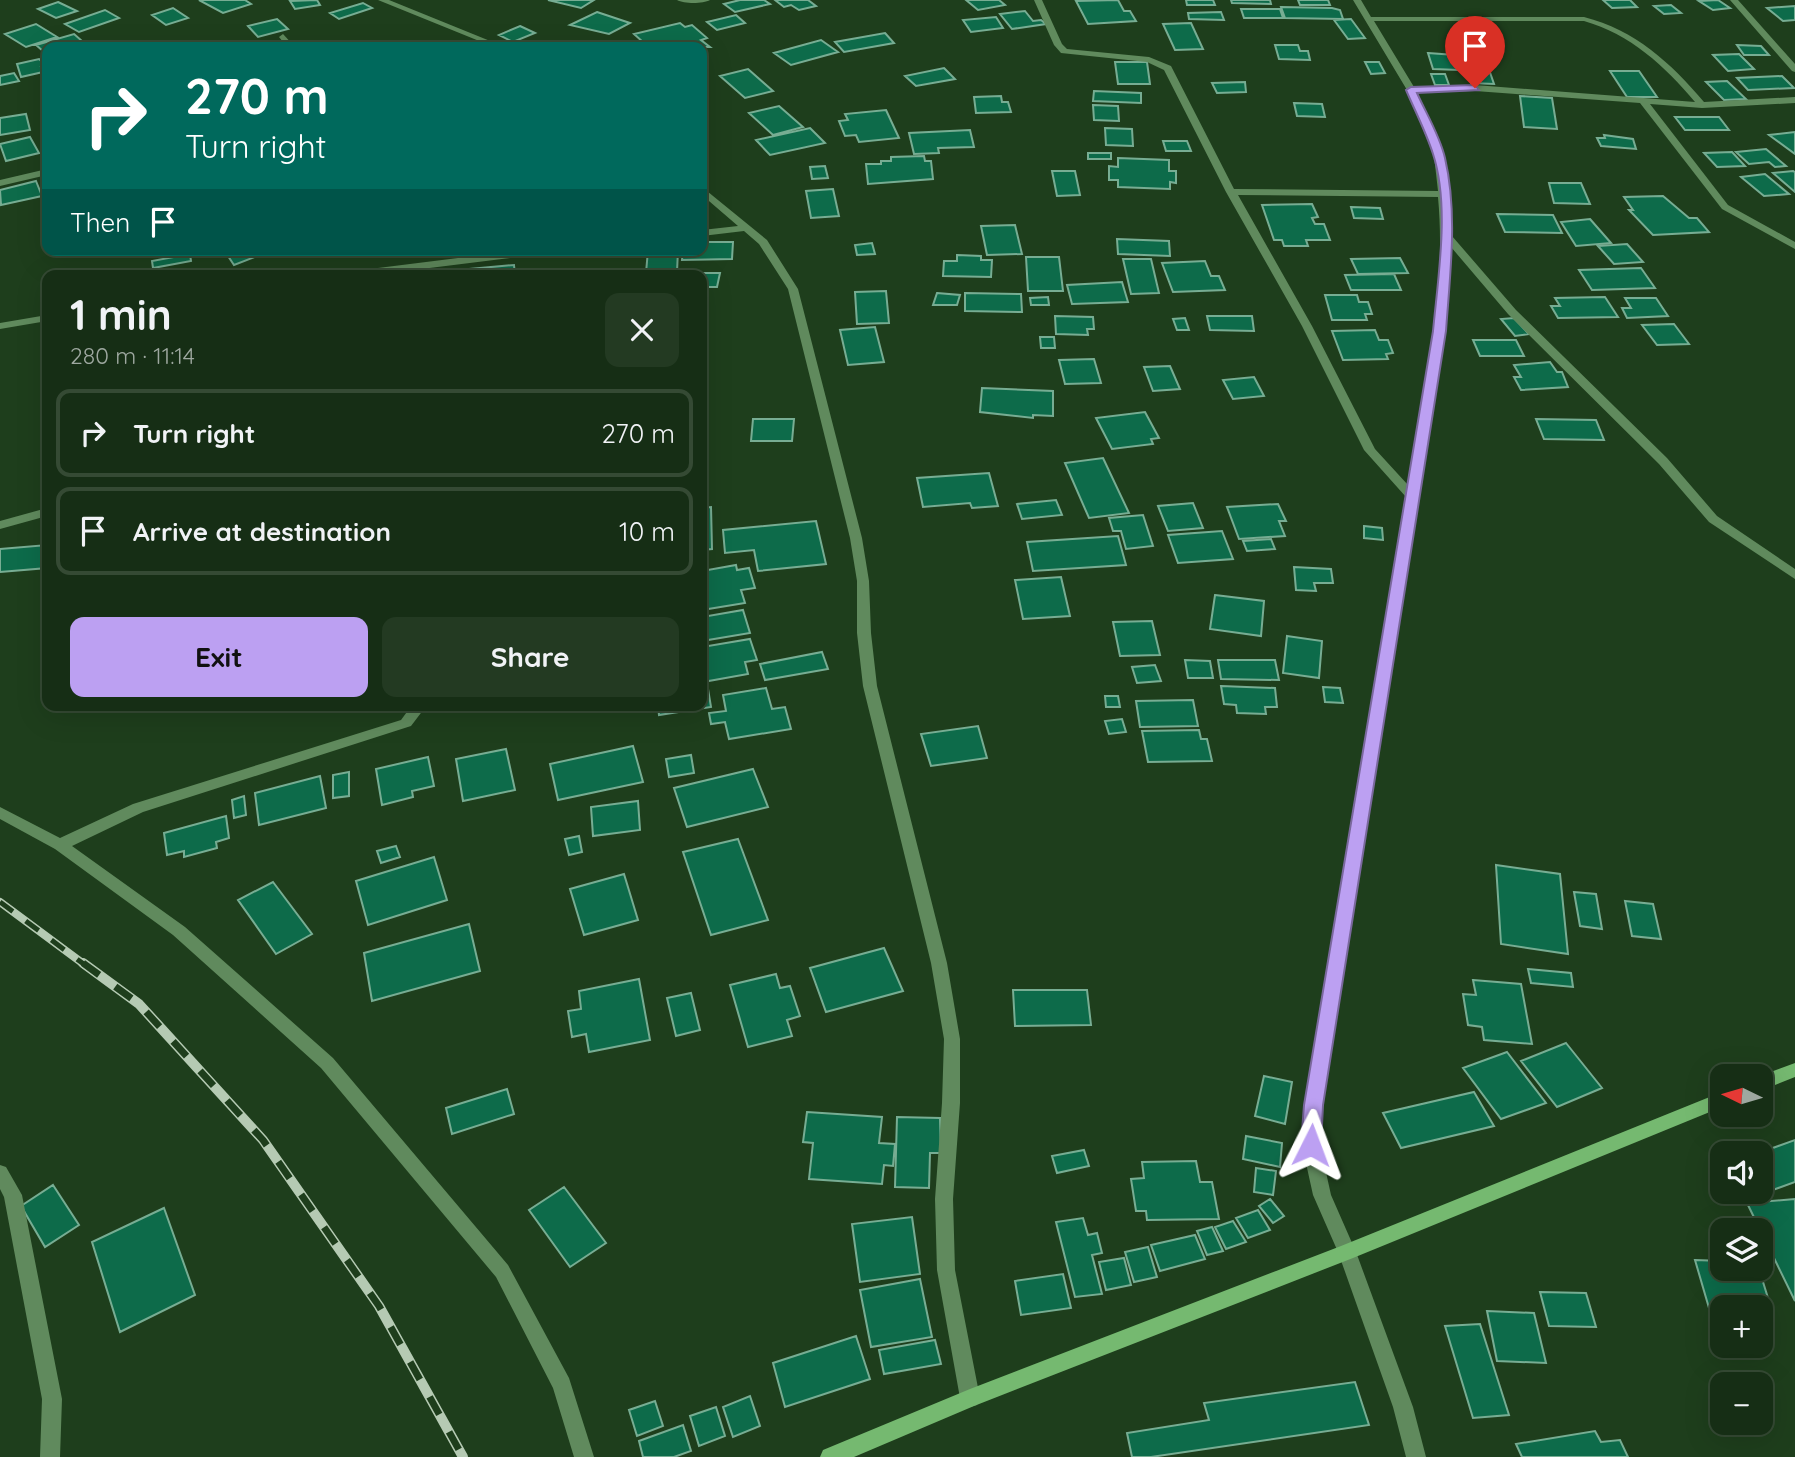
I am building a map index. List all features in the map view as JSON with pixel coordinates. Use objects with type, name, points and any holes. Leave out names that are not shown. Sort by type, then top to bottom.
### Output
[{"type":"street","points":[[382,0],[488,42]]},
{"type":"street","points":[[681,0],[706,0]]},
{"type":"street","points":[[1038,0],[1058,45],[1065,51],[1149,60],[1168,68],[1231,192],[1307,326],[1370,450],[1414,499]]},
{"type":"street","points":[[1357,0],[1411,90],[1439,156],[1445,194],[1447,236],[1439,331],[1414,499],[1313,1105],[1311,1145],[1322,1195],[1347,1252],[1403,1407],[1416,1457]]},
{"type":"street","points":[[1734,0],[1795,69]]},
{"type":"street","points":[[1370,19],[1584,19],[1604,22],[1623,32],[1686,86],[1702,105]]},
{"type":"street","points":[[283,37],[287,42]]},
{"type":"street","points":[[1411,90],[1475,88],[1702,105],[1795,100]]},
{"type":"street","points":[[1644,102],[1726,207],[1795,246]]},
{"type":"street","points":[[0,183],[42,173]]},
{"type":"street","points":[[1231,192],[1445,194]]},
{"type":"street","points":[[707,194],[763,242],[793,289],[856,538],[863,581],[870,686],[939,963],[952,1039],[951,1103],[944,1199],[946,1270],[970,1398]]},
{"type":"street","points":[[707,233],[747,229]]},
{"type":"street","points":[[1447,236],[1512,312],[1663,461],[1713,519],[1795,575]]},
{"type":"street","points":[[387,270],[500,256]]},
{"type":"street","points":[[0,326],[42,319]]},
{"type":"street","points":[[0,525],[42,513]]},
{"type":"street","points":[[60,845],[138,808],[406,723],[415,711]]},
{"type":"street","points":[[0,812],[60,845],[179,930],[327,1063],[502,1271],[562,1385],[584,1457]]},
{"type":"street","points":[[1773,1079],[1795,1070]]},
{"type":"street","points":[[830,1457],[970,1398],[1347,1252],[1710,1104]]},
{"type":"street","points":[[0,1173],[13,1195],[52,1399],[50,1457]]},
{"type":"building","points":[[199,0],[245,0],[251,4],[223,13]]},
{"type":"building","points":[[317,0],[320,5],[295,9],[290,1]]},
{"type":"building","points":[[548,0],[594,0],[581,8]]},
{"type":"building","points":[[740,0],[764,0],[770,4],[735,12],[724,4]]},
{"type":"building","points":[[775,0],[808,0],[816,6],[799,10],[791,5],[784,7]]},
{"type":"building","points":[[966,0],[999,0],[1005,5],[978,10]]},
{"type":"building","points":[[1118,0],[1124,11],[1130,11],[1136,21],[1088,24],[1076,1]]},
{"type":"building","points":[[1186,0],[1213,0],[1215,5],[1187,5]]},
{"type":"building","points":[[1231,0],[1270,0],[1271,4],[1232,3]]},
{"type":"building","points":[[1298,0],[1328,0],[1330,5],[1300,5]]},
{"type":"building","points":[[1603,0],[1630,0],[1637,7],[1612,8]]},
{"type":"building","points":[[1718,0],[1730,8],[1713,10],[1699,1]]},
{"type":"building","points":[[58,2],[77,11],[56,18],[38,9]]},
{"type":"building","points":[[363,3],[372,8],[339,19],[330,13]]},
{"type":"building","points":[[1671,5],[1681,13],[1664,14],[1654,6]]},
{"type":"building","points":[[1795,6],[1795,20],[1783,21],[1767,8]]},
{"type":"building","points":[[1281,7],[1332,8],[1340,10],[1343,19],[1285,18]]},
{"type":"building","points":[[173,8],[188,18],[166,25],[152,15]]},
{"type":"building","points":[[1241,9],[1280,9],[1283,18],[1244,18]]},
{"type":"building","points":[[105,10],[119,18],[79,32],[65,24]]},
{"type":"building","points":[[1025,11],[1033,21],[1041,20],[1046,24],[1012,29],[1000,14]]},
{"type":"building","points":[[597,12],[630,23],[609,34],[570,25]]},
{"type":"building","points":[[1221,12],[1224,20],[1189,19],[1188,13]]},
{"type":"building","points":[[736,15],[745,23],[717,30],[707,22]]},
{"type":"building","points":[[996,17],[1003,28],[971,32],[963,20]]},
{"type":"building","points":[[277,19],[288,29],[258,37],[248,26]]},
{"type":"building","points":[[1351,19],[1365,38],[1348,39],[1334,20]]},
{"type":"building","points":[[680,23],[685,27],[692,25],[707,38],[701,40],[704,42],[643,42],[634,34]]},
{"type":"building","points":[[1191,23],[1203,49],[1175,50],[1163,24]]},
{"type":"building","points":[[36,24],[57,37],[26,47],[5,34]]},
{"type":"building","points":[[520,26],[535,33],[513,42],[499,35]]},
{"type":"building","points":[[885,33],[894,43],[844,52],[835,42]]},
{"type":"building","points":[[74,34],[82,41],[76,42],[46,42]]},
{"type":"building","points":[[821,40],[838,52],[791,65],[774,53]]},
{"type":"building","points":[[1275,45],[1298,45],[1300,51],[1308,51],[1310,60],[1279,59]]},
{"type":"building","points":[[1737,45],[1761,46],[1769,55],[1744,55]]},
{"type":"building","points":[[1428,53],[1455,55],[1459,70],[1433,69]]},
{"type":"building","points":[[1739,54],[1754,69],[1728,71],[1713,55]]},
{"type":"building","points":[[39,59],[42,62],[42,72],[21,77],[17,64]]},
{"type":"building","points":[[1458,60],[1486,61],[1494,84],[1471,83],[1466,66],[1460,66]]},
{"type":"building","points":[[1115,62],[1147,62],[1150,84],[1118,84]]},
{"type":"building","points":[[1365,62],[1379,62],[1385,73],[1371,74]]},
{"type":"building","points":[[944,68],[955,79],[916,86],[905,76]]},
{"type":"building","points":[[748,69],[773,91],[745,98],[720,76]]},
{"type":"building","points":[[1610,71],[1639,71],[1657,97],[1627,97]]},
{"type":"building","points":[[14,73],[19,81],[0,85],[0,76]]},
{"type":"building","points":[[1431,74],[1445,74],[1449,85],[1435,85]]},
{"type":"building","points":[[1782,76],[1794,88],[1748,90],[1737,78]]},
{"type":"building","points":[[1727,81],[1746,99],[1724,100],[1706,82]]},
{"type":"building","points":[[1245,82],[1246,92],[1217,93],[1212,83]]},
{"type":"building","points":[[1094,91],[1141,93],[1141,103],[1093,101]]},
{"type":"building","points":[[1001,96],[1002,102],[1008,102],[1011,112],[976,113],[974,97]]},
{"type":"building","points":[[1520,96],[1552,98],[1557,129],[1524,127]]},
{"type":"building","points":[[1294,103],[1322,104],[1325,117],[1297,116]]},
{"type":"building","points":[[1093,105],[1118,106],[1119,121],[1094,120]]},
{"type":"building","points":[[779,106],[803,127],[773,135],[749,113]]},
{"type":"building","points":[[886,110],[899,138],[859,142],[856,135],[845,136],[839,121],[848,120],[845,114]]},
{"type":"building","points":[[26,114],[30,130],[0,135],[0,118]]},
{"type":"building","points":[[1675,117],[1719,117],[1729,130],[1685,130]]},
{"type":"building","points":[[810,128],[825,143],[770,155],[756,140]]},
{"type":"building","points":[[1105,128],[1132,129],[1133,146],[1106,145]]},
{"type":"building","points":[[970,130],[974,147],[938,148],[939,153],[914,154],[909,133]]},
{"type":"building","points":[[1795,132],[1795,154],[1769,135]]},
{"type":"building","points":[[1604,135],[1633,139],[1636,149],[1601,146],[1597,138],[1605,138]]},
{"type":"building","points":[[30,137],[39,153],[6,161],[0,144]]},
{"type":"building","points":[[1163,141],[1187,141],[1191,151],[1166,151]]},
{"type":"building","points":[[1766,149],[1786,166],[1775,167],[1769,162],[1749,164],[1736,152]]},
{"type":"building","points":[[1732,152],[1745,166],[1717,167],[1704,153]]},
{"type":"building","points":[[1088,153],[1111,153],[1111,159],[1088,159]]},
{"type":"building","points":[[924,156],[925,161],[931,161],[933,179],[868,184],[866,164],[881,164],[881,161],[891,161],[891,157]]},
{"type":"building","points":[[1118,158],[1169,160],[1169,171],[1176,171],[1176,183],[1170,182],[1170,189],[1118,187],[1118,180],[1109,180],[1109,166],[1118,167]]},
{"type":"building","points":[[825,166],[828,178],[812,179],[810,167]]},
{"type":"building","points":[[1052,171],[1075,171],[1080,195],[1057,196]]},
{"type":"building","points":[[1795,172],[1795,192],[1773,173]]},
{"type":"building","points":[[1765,174],[1789,194],[1764,196],[1741,177]]},
{"type":"building","points":[[36,181],[42,196],[1,205],[0,190]]},
{"type":"building","points":[[1549,183],[1581,183],[1590,204],[1554,203]]},
{"type":"building","points":[[833,189],[839,216],[811,218],[806,191]]},
{"type":"building","points":[[1663,196],[1689,218],[1697,218],[1709,232],[1653,235],[1629,210],[1633,210],[1624,197]]},
{"type":"building","points":[[1312,204],[1318,217],[1312,218],[1315,224],[1324,224],[1330,240],[1306,240],[1308,246],[1284,246],[1282,240],[1274,240],[1262,205]]},
{"type":"building","points":[[1351,207],[1380,208],[1383,219],[1354,218]]},
{"type":"building","points":[[1497,214],[1553,215],[1562,233],[1505,232]]},
{"type":"building","points":[[1590,219],[1611,243],[1576,246],[1561,222]]},
{"type":"building","points":[[1015,225],[1022,254],[987,255],[981,226]]},
{"type":"building","points":[[1117,239],[1169,241],[1170,256],[1118,254]]},
{"type":"building","points":[[707,242],[733,242],[732,259],[682,260],[682,256],[707,256]]},
{"type":"building","points":[[872,243],[875,254],[857,255],[855,245]]},
{"type":"building","points":[[1627,244],[1643,262],[1614,264],[1598,246]]},
{"type":"building","points":[[957,255],[981,256],[981,260],[992,260],[991,277],[943,276],[944,261],[957,261]]},
{"type":"building","points":[[190,256],[191,261],[153,268],[152,261]]},
{"type":"building","points":[[228,256],[257,256],[234,265]]},
{"type":"building","points":[[647,256],[678,256],[677,270],[646,270]]},
{"type":"building","points":[[1026,257],[1059,257],[1063,291],[1028,291]]},
{"type":"building","points":[[1400,258],[1408,273],[1358,274],[1351,259]]},
{"type":"building","points":[[1123,259],[1151,259],[1159,293],[1131,294]]},
{"type":"building","points":[[1205,261],[1211,276],[1219,276],[1225,290],[1173,292],[1162,263]]},
{"type":"building","points":[[514,265],[514,270],[470,270]]},
{"type":"building","points":[[1641,268],[1655,288],[1592,290],[1579,270]]},
{"type":"building","points":[[707,273],[720,273],[717,287],[707,287]]},
{"type":"building","points":[[1394,274],[1401,290],[1351,290],[1345,275]]},
{"type":"building","points":[[1122,282],[1128,302],[1072,304],[1067,285]]},
{"type":"building","points":[[886,291],[889,323],[857,324],[855,292]]},
{"type":"building","points":[[937,293],[960,295],[957,305],[933,305]]},
{"type":"building","points":[[965,293],[1021,294],[1022,312],[965,311]]},
{"type":"building","points":[[1325,295],[1357,295],[1359,302],[1368,302],[1372,314],[1365,314],[1367,320],[1332,320]]},
{"type":"building","points":[[1048,297],[1049,305],[1031,305],[1030,298]]},
{"type":"building","points":[[1605,297],[1618,317],[1558,318],[1551,306],[1560,306],[1555,298]]},
{"type":"building","points":[[1625,298],[1656,298],[1668,316],[1627,318],[1622,308],[1631,308]]},
{"type":"building","points":[[1055,316],[1093,317],[1094,329],[1087,329],[1088,335],[1056,334]]},
{"type":"building","points":[[1207,316],[1252,316],[1254,331],[1210,330]]},
{"type":"building","points":[[1185,318],[1189,330],[1177,330],[1173,319]]},
{"type":"building","points":[[1514,318],[1529,334],[1515,336],[1501,319]]},
{"type":"building","points":[[1674,324],[1689,344],[1657,345],[1642,325]]},
{"type":"building","points":[[875,327],[884,362],[848,365],[840,330]]},
{"type":"building","points":[[1375,330],[1379,340],[1388,340],[1393,353],[1386,354],[1388,359],[1343,360],[1332,331]]},
{"type":"building","points":[[1040,337],[1054,337],[1055,348],[1041,348]]},
{"type":"building","points":[[1473,340],[1516,340],[1524,356],[1480,356]]},
{"type":"building","points":[[1094,359],[1101,383],[1065,384],[1059,360]]},
{"type":"building","points":[[1550,362],[1557,372],[1562,372],[1568,387],[1521,390],[1514,377],[1521,377],[1514,365]]},
{"type":"building","points":[[1170,366],[1180,389],[1153,391],[1144,367]]},
{"type":"building","points":[[1254,377],[1264,396],[1233,399],[1223,380]]},
{"type":"building","points":[[982,388],[1053,391],[1053,416],[1033,415],[1033,418],[980,412]]},
{"type":"building","points":[[1145,412],[1159,438],[1151,439],[1153,444],[1112,449],[1096,418]]},
{"type":"building","points":[[753,419],[794,419],[792,441],[751,441]]},
{"type":"building","points":[[1536,419],[1596,420],[1604,440],[1544,439]]},
{"type":"building","points":[[1103,458],[1129,513],[1089,518],[1065,463]]},
{"type":"building","points":[[989,473],[998,506],[972,508],[970,503],[923,507],[917,478]]},
{"type":"building","points":[[1056,500],[1062,515],[1022,519],[1017,504]]},
{"type":"building","points":[[1193,503],[1203,528],[1168,531],[1158,506]]},
{"type":"building","points":[[1278,504],[1286,521],[1279,521],[1285,536],[1239,539],[1227,507]]},
{"type":"building","points":[[707,507],[711,507],[712,549],[707,550]]},
{"type":"building","points":[[1143,515],[1153,546],[1126,549],[1121,531],[1113,531],[1109,518]]},
{"type":"building","points":[[816,521],[826,564],[758,571],[754,550],[725,553],[723,530]]},
{"type":"building","points":[[1364,526],[1382,528],[1383,540],[1364,538]]},
{"type":"building","points":[[1222,531],[1233,559],[1178,563],[1168,535]]},
{"type":"building","points":[[1118,536],[1126,565],[1033,571],[1027,542]]},
{"type":"building","points":[[1271,539],[1275,549],[1247,551],[1243,541]]},
{"type":"building","points":[[42,545],[42,568],[0,572],[0,549]]},
{"type":"building","points":[[736,565],[737,570],[749,568],[755,588],[741,590],[745,603],[707,609],[707,570]]},
{"type":"building","points":[[1294,567],[1331,569],[1333,583],[1314,583],[1316,591],[1296,590]]},
{"type":"building","points":[[1061,577],[1070,616],[1023,619],[1015,580]]},
{"type":"building","points":[[1215,595],[1264,601],[1261,636],[1210,629]]},
{"type":"building","points":[[743,610],[750,633],[707,640],[707,616]]},
{"type":"building","points":[[1152,621],[1160,655],[1120,656],[1113,622]]},
{"type":"building","points":[[1287,636],[1322,641],[1319,678],[1283,673]]},
{"type":"building","points":[[750,639],[757,660],[745,662],[748,674],[707,681],[707,646]]},
{"type":"building","points":[[822,652],[828,669],[765,680],[760,664]]},
{"type":"building","points":[[1185,660],[1210,661],[1213,678],[1188,678]]},
{"type":"building","points":[[1218,660],[1275,660],[1279,680],[1221,679]]},
{"type":"building","points":[[1155,665],[1161,681],[1137,683],[1132,667]]},
{"type":"building","points":[[1221,686],[1275,688],[1277,707],[1265,707],[1266,714],[1237,713],[1236,705],[1224,704]]},
{"type":"building","points":[[1323,687],[1340,688],[1343,703],[1325,702]]},
{"type":"building","points":[[766,688],[772,709],[785,707],[791,729],[729,739],[725,722],[711,724],[709,713],[726,711],[723,695]]},
{"type":"building","points":[[707,689],[711,707],[707,708]]},
{"type":"building","points":[[1105,696],[1118,696],[1120,707],[1106,707]]},
{"type":"building","points":[[1193,700],[1198,726],[1140,727],[1136,701]]},
{"type":"building","points":[[659,711],[685,711],[659,715]]},
{"type":"building","points":[[1122,719],[1126,732],[1109,734],[1105,721]]},
{"type":"building","points":[[978,726],[987,758],[931,766],[921,734]]},
{"type":"building","points":[[1199,730],[1201,739],[1207,739],[1212,761],[1148,762],[1142,731]]},
{"type":"building","points":[[633,746],[643,782],[558,800],[550,764]]},
{"type":"building","points":[[506,749],[515,790],[463,801],[456,759]]},
{"type":"building","points":[[691,755],[694,773],[669,777],[666,759]]},
{"type":"building","points":[[428,757],[434,786],[412,791],[413,797],[382,805],[376,769]]},
{"type":"building","points":[[753,769],[768,807],[687,827],[674,788]]},
{"type":"building","points":[[349,772],[349,796],[333,798],[333,775]]},
{"type":"building","points":[[320,776],[326,808],[259,825],[255,793]]},
{"type":"building","points":[[244,796],[246,815],[234,818],[232,800]]},
{"type":"building","points":[[638,801],[640,830],[593,836],[591,807]]},
{"type":"building","points":[[226,816],[229,838],[216,842],[217,848],[184,857],[184,851],[167,855],[164,833]]},
{"type":"building","points":[[579,836],[582,852],[569,855],[565,839]]},
{"type":"building","points":[[738,839],[768,920],[711,935],[683,852]]},
{"type":"building","points":[[396,846],[400,857],[381,863],[377,851]]},
{"type":"building","points":[[434,857],[447,900],[368,925],[356,881]]},
{"type":"building","points":[[1496,865],[1560,874],[1568,954],[1501,944]]},
{"type":"building","points":[[624,874],[638,920],[584,935],[570,889]]},
{"type":"building","points":[[273,882],[312,934],[276,954],[238,900]]},
{"type":"building","points":[[1574,892],[1596,894],[1602,929],[1580,926]]},
{"type":"building","points":[[1625,901],[1653,904],[1661,939],[1632,936]]},
{"type":"building","points":[[469,924],[480,971],[372,1001],[364,953]]},
{"type":"building","points":[[884,948],[903,991],[826,1012],[810,968]]},
{"type":"building","points":[[1528,969],[1571,973],[1573,987],[1531,983]]},
{"type":"building","points":[[776,974],[780,988],[790,986],[800,1016],[787,1020],[792,1036],[748,1047],[730,985]]},
{"type":"building","points":[[639,979],[650,1040],[589,1052],[586,1034],[572,1037],[568,1011],[581,1009],[579,991]]},
{"type":"building","points":[[1473,980],[1521,984],[1532,1044],[1484,1040],[1482,1027],[1468,1025],[1463,994],[1476,995]]},
{"type":"building","points":[[1013,990],[1087,990],[1091,1025],[1015,1026]]},
{"type":"building","points":[[691,993],[700,1030],[676,1036],[667,998]]},
{"type":"building","points":[[1566,1043],[1602,1088],[1557,1107],[1521,1061]]},
{"type":"building","points":[[1507,1052],[1546,1103],[1501,1119],[1463,1068]]},
{"type":"building","points":[[1264,1076],[1292,1082],[1285,1124],[1255,1116]]},
{"type":"building","points":[[507,1089],[514,1114],[452,1134],[446,1108]]},
{"type":"building","points":[[1474,1092],[1494,1126],[1401,1148],[1383,1113]]},
{"type":"building","points":[[807,1112],[882,1117],[879,1143],[895,1144],[893,1166],[884,1165],[882,1184],[809,1179],[813,1143],[803,1142]]},
{"type":"building","points":[[897,1117],[940,1118],[941,1153],[930,1153],[929,1188],[895,1187]]},
{"type":"building","points":[[1246,1136],[1282,1143],[1280,1167],[1243,1159]]},
{"type":"building","points":[[1795,1140],[1795,1182],[1773,1190],[1773,1148]]},
{"type":"building","points":[[1084,1150],[1089,1166],[1057,1173],[1052,1156]]},
{"type":"building","points":[[1196,1161],[1200,1182],[1212,1182],[1219,1219],[1147,1220],[1146,1211],[1136,1211],[1131,1179],[1144,1178],[1142,1162]]},
{"type":"building","points":[[1256,1168],[1276,1171],[1273,1195],[1254,1192]]},
{"type":"building","points":[[53,1185],[79,1225],[45,1247],[21,1206]]},
{"type":"building","points":[[564,1187],[606,1243],[570,1267],[529,1210]]},
{"type":"building","points":[[1270,1199],[1284,1216],[1273,1223],[1259,1206]]},
{"type":"building","points":[[1795,1199],[1795,1301],[1773,1256],[1773,1218],[1754,1218],[1747,1204],[1773,1204],[1773,1201]]},
{"type":"building","points":[[164,1208],[195,1295],[120,1332],[92,1242]]},
{"type":"building","points":[[1258,1210],[1270,1230],[1248,1238],[1236,1218]]},
{"type":"building","points":[[912,1217],[920,1274],[860,1282],[852,1224]]},
{"type":"building","points":[[1083,1218],[1088,1235],[1097,1233],[1102,1253],[1092,1255],[1102,1294],[1075,1297],[1056,1222]]},
{"type":"building","points":[[1233,1221],[1246,1242],[1226,1249],[1215,1227]]},
{"type":"building","points":[[1212,1227],[1223,1251],[1207,1255],[1197,1231]]},
{"type":"building","points":[[1195,1235],[1205,1259],[1160,1271],[1151,1245]]},
{"type":"building","points":[[1148,1247],[1157,1277],[1134,1282],[1125,1252]]},
{"type":"building","points":[[1124,1258],[1131,1285],[1106,1290],[1099,1262]]},
{"type":"building","points":[[1695,1260],[1710,1261],[1710,1281],[1763,1281],[1767,1295],[1710,1295],[1709,1308]]},
{"type":"building","points":[[1063,1274],[1071,1308],[1021,1315],[1015,1281]]},
{"type":"building","points":[[920,1279],[932,1337],[871,1347],[860,1290]]},
{"type":"building","points":[[1540,1292],[1586,1293],[1596,1327],[1549,1326]]},
{"type":"building","points":[[1487,1311],[1534,1313],[1546,1363],[1497,1361]]},
{"type":"building","points":[[1480,1324],[1509,1415],[1473,1418],[1445,1326]]},
{"type":"building","points":[[856,1336],[870,1379],[785,1407],[773,1363]]},
{"type":"building","points":[[935,1340],[941,1364],[884,1374],[879,1350]]},
{"type":"building","points":[[1355,1382],[1369,1425],[1151,1457],[1132,1457],[1127,1433],[1209,1420],[1204,1403]]},
{"type":"building","points":[[750,1396],[760,1426],[733,1437],[723,1407]]},
{"type":"building","points":[[655,1401],[663,1426],[637,1436],[629,1410]]},
{"type":"building","points":[[716,1407],[725,1436],[699,1446],[690,1416]]},
{"type":"building","points":[[683,1425],[691,1451],[674,1457],[643,1457],[639,1441]]},
{"type":"building","points":[[1595,1431],[1601,1442],[1620,1440],[1628,1457],[1522,1457],[1516,1444]]},
{"type":"railway","points":[[0,902],[85,965]]},
{"type":"railway","points":[[83,963],[139,1004],[263,1140],[379,1306],[463,1457]]},
{"type":"route","points":[[1311,1145],[1313,1105],[1414,499],[1439,331],[1447,236],[1445,194],[1439,156],[1411,90],[1475,88]]}]
